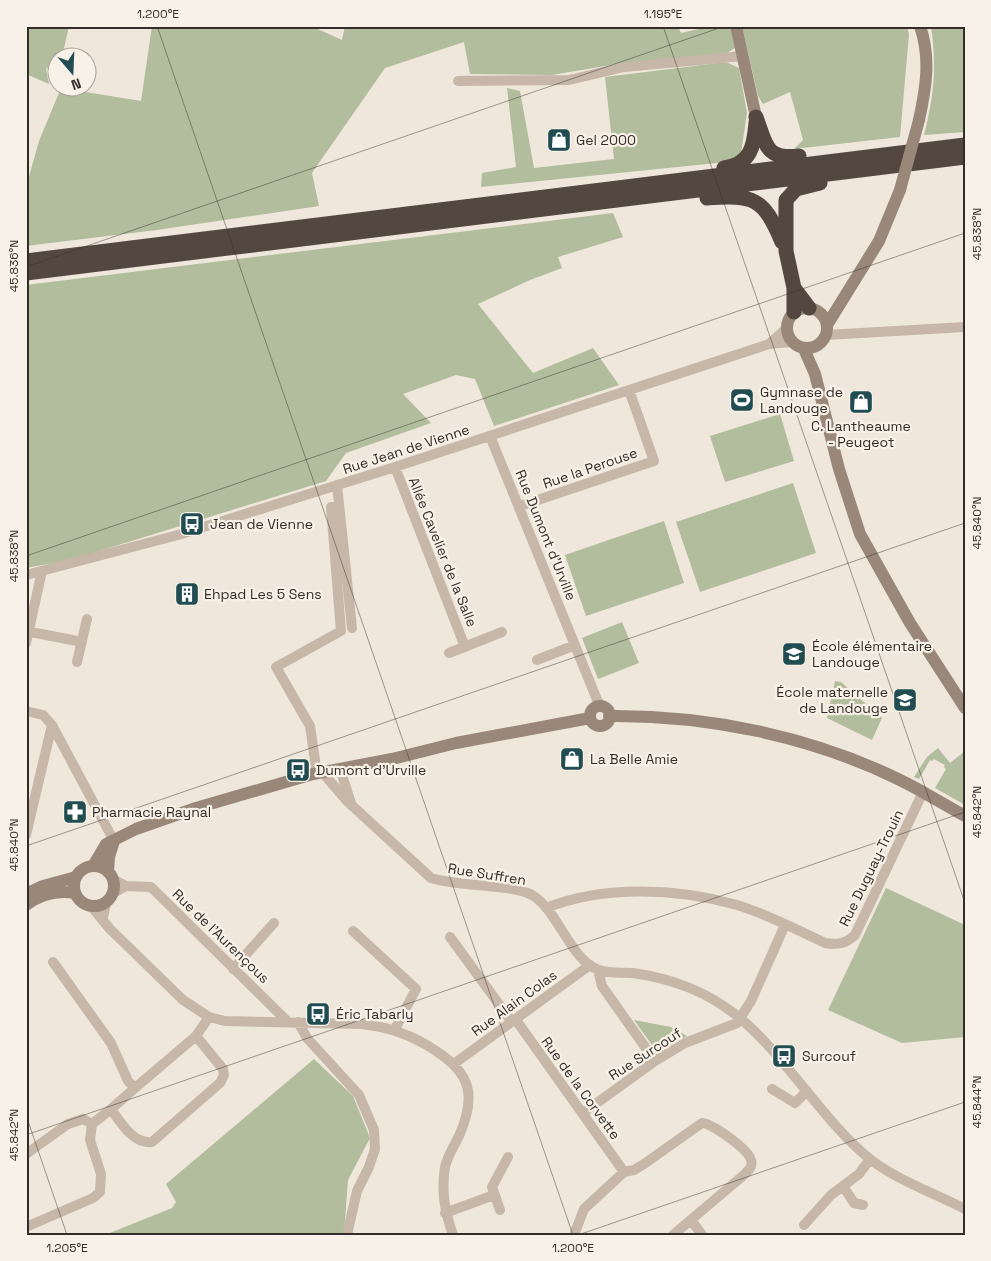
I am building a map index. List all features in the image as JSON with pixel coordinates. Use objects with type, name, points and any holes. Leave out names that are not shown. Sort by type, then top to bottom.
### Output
[{"type":"highway","points":[[756,117],[766,146],[772,154],[780,157],[845,152],[876,156]]},
{"type":"highway","points":[[667,181],[695,171],[729,167],[742,163],[750,155],[754,145],[756,117]]},
{"type":"highway","points":[[26,261],[965,145]]},
{"type":"highway","points":[[26,273],[965,157]]},
{"type":"highway","points":[[786,251],[785,206],[786,200],[796,189],[811,184],[945,166],[965,161]]},
{"type":"highway","points":[[613,200],[631,204],[746,197],[766,212],[775,225],[786,251],[794,288],[806,310]]},
{"type":"main road","points":[[736,26],[756,117]]},
{"type":"main road","points":[[815,374],[824,335],[836,308],[879,241],[900,190],[927,83],[926,55],[920,26]]},
{"type":"main road","points":[[836,308],[806,310],[787,322],[786,330],[791,342],[804,349],[815,374],[839,469],[860,534],[910,623],[965,708]]},
{"type":"main road","points":[[806,310],[823,316],[824,335]]},
{"type":"main road","points":[[804,349],[824,335]]},
{"type":"main road","points":[[600,707],[607,710],[609,716],[608,722],[602,726],[596,725],[590,718],[591,712],[600,707]]},
{"type":"main road","points":[[609,716],[718,725],[783,737],[830,752],[897,778],[965,816]]},
{"type":"main road","points":[[26,894],[43,886],[76,877],[83,869],[93,866],[106,844],[136,829],[196,808],[320,773],[392,759],[456,743],[590,718]]},
{"type":"main road","points":[[76,877],[75,893],[81,902],[91,906],[109,898],[109,857],[114,841]]},
{"type":"main road","points":[[93,866],[110,875]]},
{"type":"main road","points":[[26,905],[46,894],[75,893]]},
{"type":"street","points":[[458,81],[569,80],[624,67],[743,56]]},
{"type":"street","points":[[824,335],[965,327]]},
{"type":"street","points":[[769,344],[786,330]]},
{"type":"street","name":"Rue Jean de Vienne","points":[[26,575],[178,535],[395,467],[769,344],[791,342]]},
{"type":"street","name":"Rue la Perouse","points":[[520,506],[654,461],[629,390]]},
{"type":"street","name":"Rue Dumont d'Urville","points":[[490,436],[600,707]]},
{"type":"street","name":"Allée Cavelier de la Salle","points":[[395,467],[465,647]]},
{"type":"street","points":[[337,485],[352,628]]},
{"type":"street","points":[[320,773],[310,726],[276,667],[341,631],[331,507],[339,508]]},
{"type":"street","points":[[26,643],[42,571]]},
{"type":"street","points":[[77,662],[87,619]]},
{"type":"street","points":[[28,631],[82,642]]},
{"type":"street","name":"Allée Cavelier de la Salle","points":[[449,653],[502,632]]},
{"type":"street","points":[[537,660],[575,645]]},
{"type":"street","points":[[26,711],[43,715],[52,725],[114,841]]},
{"type":"street","points":[[26,835],[52,725]]},
{"type":"street","name":"Rue Suffren","points":[[340,769],[353,806]]},
{"type":"street","name":"Rue Suffren","points":[[320,773],[431,878],[448,884],[518,891],[532,895],[546,908],[581,956],[594,967],[602,986],[655,1061]]},
{"type":"street","name":"Rue Duguay-Trouin","points":[[546,908],[569,899],[626,892],[702,897],[739,906],[825,943],[836,945],[847,943],[855,935],[923,792]]},
{"type":"street","name":"Rue de l'Aurençous","points":[[110,875],[126,886],[151,887],[233,969],[293,1022],[359,1095],[374,1130],[375,1149],[357,1191],[348,1235]]},
{"type":"street","points":[[103,918],[109,898],[126,886]]},
{"type":"street","points":[[91,906],[103,918],[110,929],[183,1000],[209,1017],[225,1021],[362,1024],[395,1029],[432,1048],[455,1063],[466,1082],[469,1096],[463,1127],[445,1166],[442,1202],[453,1235]]},
{"type":"street","points":[[233,969],[274,923]]},
{"type":"street","points":[[740,1019],[751,1001],[785,925]]},
{"type":"street","points":[[352,931],[416,989],[395,1029]]},
{"type":"street","name":"Rue de la Corvette","points":[[450,937],[583,1112],[624,1172]]},
{"type":"street","points":[[53,962],[111,1043],[128,1081],[135,1088]]},
{"type":"street","points":[[594,967],[671,980],[704,992],[740,1019],[807,1091],[843,1135],[870,1159],[888,1171],[965,1209]]},
{"type":"street","name":"Rue Alain Colas","points":[[455,1063],[594,967]]},
{"type":"street","points":[[26,1227],[93,1198],[100,1192],[101,1174],[90,1140],[92,1124],[196,1036],[209,1017]]},
{"type":"street","name":"Rue Surcouf","points":[[583,1112],[655,1061],[685,1043],[737,1023],[740,1019]]},
{"type":"street","points":[[111,1109],[136,1139],[143,1143],[152,1142],[220,1083],[224,1075],[223,1068],[196,1036]]},
{"type":"street","points":[[772,1089],[795,1103],[807,1091]]},
{"type":"street","points":[[26,1154],[68,1124],[83,1120],[92,1124]]},
{"type":"street","points":[[574,1235],[584,1209],[624,1172],[644,1164],[702,1123],[708,1124],[748,1154],[752,1161],[751,1168],[737,1183],[673,1235]]},
{"type":"street","points":[[500,1210],[492,1187],[508,1157]]},
{"type":"street","points":[[804,1225],[830,1195],[859,1174],[870,1159]]},
{"type":"street","points":[[843,1186],[854,1203],[863,1206]]},
{"type":"street","points":[[445,1213],[494,1195]]},
{"type":"street","points":[[691,1220],[702,1235]]},
{"type":"green space","points":[[26,26],[69,26],[64,48],[48,48],[48,67],[46,69],[48,84],[26,74]]},
{"type":"green space","points":[[152,26],[311,26],[342,40],[345,26],[678,26],[681,33],[712,26],[730,26],[735,48],[727,53],[617,64],[552,75],[470,74],[464,42],[385,68],[312,173],[319,206],[157,230],[26,246],[26,187],[39,141],[57,98],[98,98],[98,94],[141,101]]},
{"type":"green space","points":[[742,26],[907,26],[909,34],[900,137],[794,149],[803,140],[790,92],[763,104],[758,96]]},
{"type":"green space","points":[[931,26],[965,26],[965,132],[924,135],[934,81]]},
{"type":"green space","points":[[726,62],[739,68],[747,113],[741,153],[727,162],[481,187],[482,173],[516,167],[507,88],[520,91],[534,168],[614,159],[605,77]]},
{"type":"green space","points":[[613,213],[623,237],[558,257],[562,268],[530,280],[478,304],[533,373],[593,348],[619,385],[494,426],[475,379],[456,375],[403,394],[431,423],[346,453],[326,481],[70,560],[26,568],[26,285]]},
{"type":"green space","points":[[780,414],[794,461],[725,482],[710,436]]},
{"type":"green space","points":[[793,483],[816,553],[700,592],[676,522]]},
{"type":"green space","points":[[664,521],[684,583],[586,616],[565,555]]},
{"type":"green space","points":[[622,622],[639,663],[598,679],[582,638]]},
{"type":"green space","points":[[835,681],[841,682],[882,718],[872,740],[827,718]]},
{"type":"green space","points":[[938,748],[950,763],[965,751],[965,805],[935,788],[946,769],[945,765],[934,759],[930,760],[919,779],[914,777],[927,757]]},
{"type":"green space","points":[[886,888],[965,925],[965,1037],[902,1043],[828,1010]]},
{"type":"green space","points":[[634,1020],[671,1027],[687,1036],[657,1052]]},
{"type":"green space","points":[[314,1059],[353,1096],[370,1138],[348,1180],[344,1235],[105,1235],[172,1208],[176,1202],[166,1184]]},
{"type":"place","name":"Gel 2000","points":[[559,140]]},
{"type":"place","name":"Gymnase de Landouge","points":[[742,400]]},
{"type":"place","name":"C. Lantheaume - Peugeot","points":[[861,402]]},
{"type":"place","name":"Jean de Vienne","points":[[192,524]]},
{"type":"place","name":"Ehpad Les 5 Sens","points":[[187,594]]},
{"type":"place","name":"École élémentaire Landouge","points":[[794,654]]},
{"type":"place","name":"École maternelle de Landouge","points":[[905,700]]},
{"type":"place","name":"La Belle Amie","points":[[572,759]]},
{"type":"place","name":"Dumont d'Urville","points":[[298,770]]},
{"type":"place","name":"Pharmacie Raynal","points":[[75,812]]},
{"type":"place","name":"Éric Tabarly","points":[[318,1014]]},
{"type":"place","name":"Surcouf","points":[[784,1056]]}]
